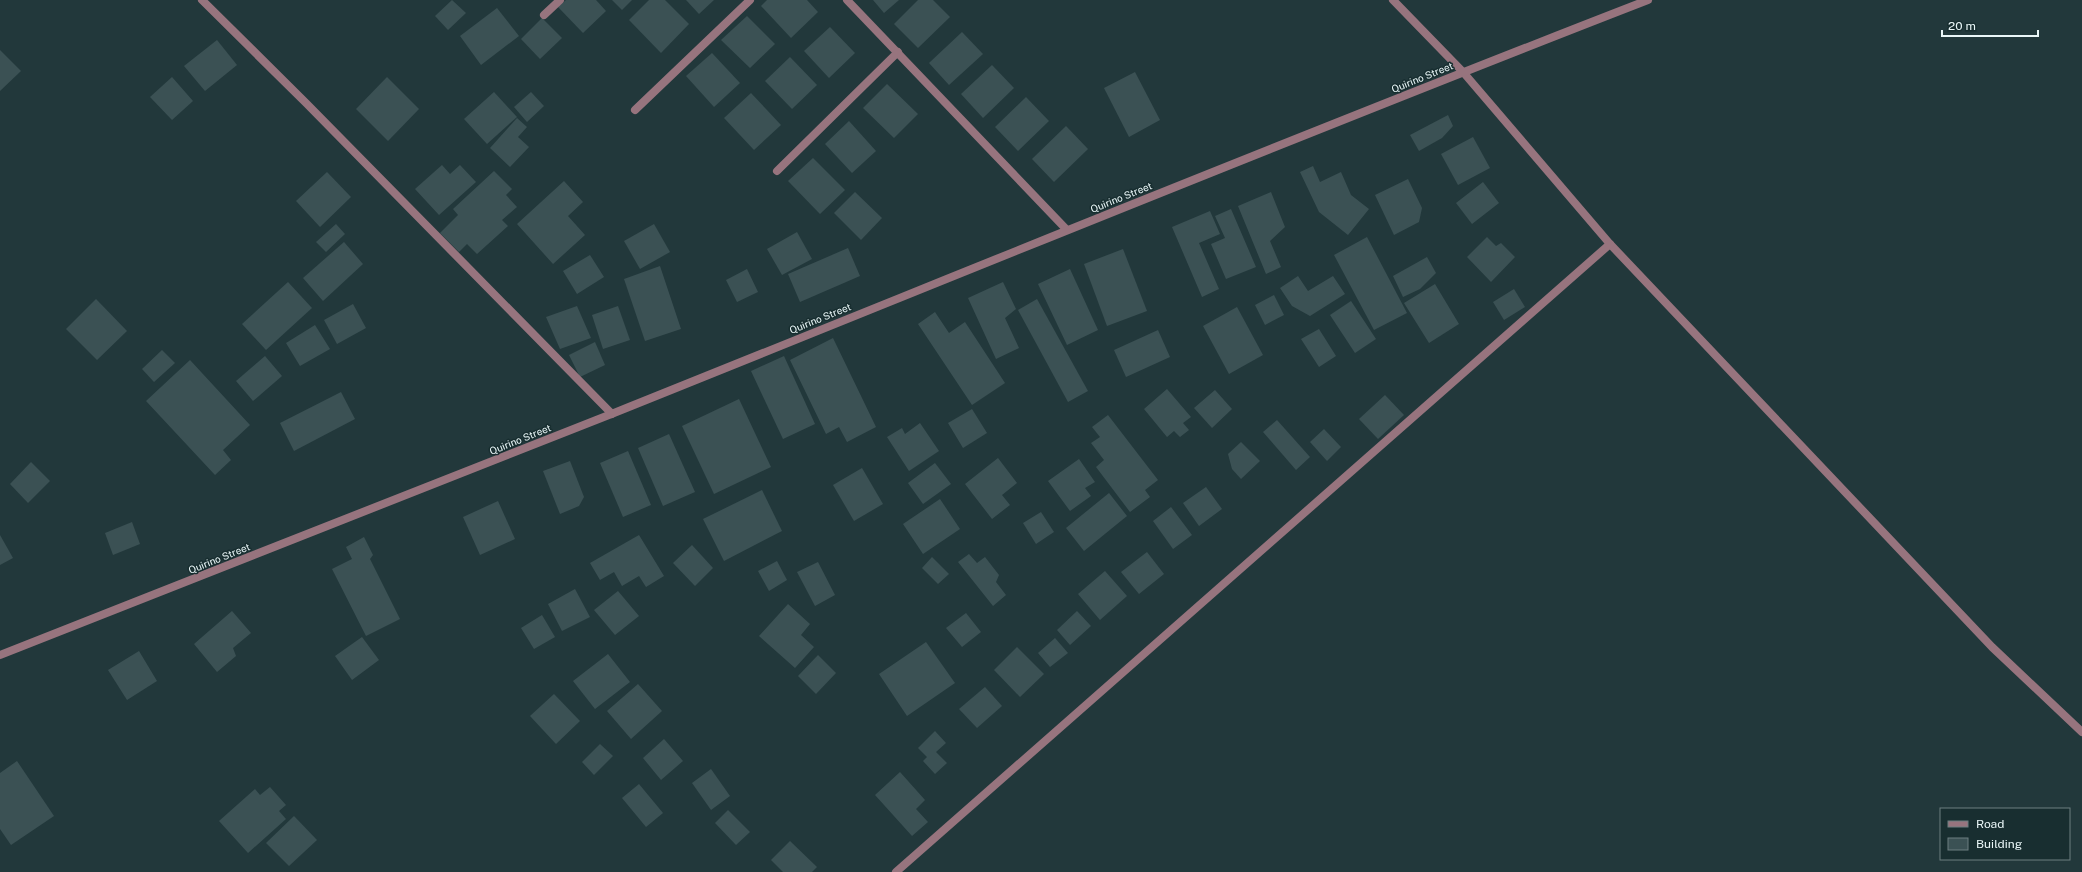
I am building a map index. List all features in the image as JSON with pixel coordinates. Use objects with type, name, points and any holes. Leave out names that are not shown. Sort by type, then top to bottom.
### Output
[{"type":"street","points":[[202,0],[317,114],[612,414]]},
{"type":"street","points":[[544,15],[560,0]]},
{"type":"street","points":[[635,110],[750,0]]},
{"type":"street","points":[[847,0],[1066,229]]},
{"type":"street","points":[[1393,0],[1463,72],[1610,244],[1992,647],[2082,732]]},
{"type":"street","name":"Quirino Street","points":[[0,655],[612,414],[1066,229],[1648,0]]},
{"type":"street","points":[[777,171],[898,52]]},
{"type":"street","points":[[896,872],[1610,244]]},
{"type":"building","points":[[452,0],[466,13],[448,30],[435,16]]},
{"type":"building","points":[[566,0],[596,0],[606,11],[583,33],[558,7]]},
{"type":"building","points":[[612,0],[632,0],[622,10]]},
{"type":"building","points":[[649,0],[665,0],[689,24],[661,53],[629,20]]},
{"type":"building","points":[[686,0],[714,0],[699,14]]},
{"type":"building","points":[[767,0],[807,0],[818,12],[791,38],[761,6]]},
{"type":"building","points":[[873,0],[899,0],[884,13]]},
{"type":"building","points":[[918,0],[933,0],[950,17],[918,48],[894,24]]},
{"type":"building","points":[[497,8],[519,36],[481,65],[460,36]]},
{"type":"building","points":[[747,16],[775,44],[750,68],[721,40]]},
{"type":"building","points":[[542,18],[562,38],[540,59],[521,39]]},
{"type":"building","points":[[830,27],[855,53],[829,78],[804,51]]},
{"type":"building","points":[[962,32],[983,54],[949,85],[929,63]]},
{"type":"building","points":[[217,40],[237,65],[205,91],[184,66]]},
{"type":"building","points":[[0,50],[21,71],[0,91]]},
{"type":"building","points":[[712,53],[740,83],[714,107],[686,76]]},
{"type":"building","points":[[790,57],[817,85],[792,109],[765,81]]},
{"type":"building","points":[[992,65],[1014,88],[983,118],[961,94]]},
{"type":"building","points":[[1135,72],[1160,120],[1129,137],[1104,88]]},
{"type":"building","points":[[172,77],[193,101],[172,120],[150,97]]},
{"type":"building","points":[[387,77],[419,109],[388,141],[356,109]]},
{"type":"building","points":[[887,84],[918,114],[894,138],[863,108]]},
{"type":"building","points":[[494,92],[517,117],[487,144],[464,119]]},
{"type":"building","points":[[531,92],[544,106],[527,122],[514,107]]},
{"type":"building","points":[[751,93],[781,125],[754,150],[724,118]]},
{"type":"building","points":[[1026,97],[1049,121],[1018,151],[995,127]]},
{"type":"building","points":[[1448,115],[1453,126],[1442,138],[1419,151],[1410,135]]},
{"type":"building","points":[[517,118],[527,127],[518,137],[529,147],[510,167],[490,148]]},
{"type":"building","points":[[849,121],[876,151],[852,173],[825,144]]},
{"type":"building","points":[[1066,126],[1088,149],[1054,182],[1032,159]]},
{"type":"building","points":[[1473,137],[1490,168],[1458,185],[1441,154]]},
{"type":"building","points":[[813,158],[845,190],[820,214],[788,181]]},
{"type":"building","points":[[442,165],[450,174],[460,165],[476,182],[439,215],[415,189]]},
{"type":"building","points":[[1313,166],[1320,182],[1341,172],[1351,195],[1369,209],[1348,235],[1319,212],[1300,172]]},
{"type":"building","points":[[494,171],[512,189],[506,195],[517,207],[502,220],[508,226],[477,254],[467,244],[459,252],[440,233],[458,215],[453,209]]},
{"type":"building","points":[[327,172],[351,197],[320,227],[296,201]]},
{"type":"building","points":[[1408,179],[1422,208],[1419,222],[1394,235],[1375,195]]},
{"type":"building","points":[[564,181],[583,202],[568,216],[585,235],[553,264],[517,224]]},
{"type":"building","points":[[1483,182],[1499,203],[1472,224],[1456,203]]},
{"type":"building","points":[[855,192],[882,218],[861,240],[834,213]]},
{"type":"building","points":[[1271,192],[1285,227],[1270,241],[1281,267],[1266,274],[1238,206]]},
{"type":"building","points":[[1231,209],[1256,267],[1226,279],[1211,244],[1225,238],[1215,216]]},
{"type":"building","points":[[1210,211],[1220,234],[1199,243],[1219,289],[1202,297],[1172,227]]},
{"type":"building","points":[[336,224],[345,234],[326,252],[316,242]]},
{"type":"building","points":[[654,224],[670,252],[640,269],[624,241]]},
{"type":"building","points":[[797,232],[812,259],[782,275],[767,249]]},
{"type":"building","points":[[1367,237],[1407,313],[1374,330],[1334,255]]},
{"type":"building","points":[[1487,237],[1496,246],[1501,243],[1515,257],[1491,282],[1467,257]]},
{"type":"building","points":[[344,242],[363,264],[323,301],[303,278]]},
{"type":"building","points":[[848,248],[860,276],[800,302],[788,274]]},
{"type":"building","points":[[1123,249],[1147,311],[1107,326],[1084,264]]},
{"type":"building","points":[[590,255],[604,277],[577,294],[563,271]]},
{"type":"building","points":[[1427,257],[1436,273],[1420,289],[1403,297],[1393,276]]},
{"type":"building","points":[[660,266],[681,329],[645,341],[624,279]]},
{"type":"building","points":[[747,269],[758,292],[737,302],[726,280]]},
{"type":"building","points":[[1070,269],[1098,330],[1067,345],[1038,284]]},
{"type":"building","points":[[1298,276],[1308,291],[1333,276],[1345,294],[1310,316],[1292,306],[1280,288]]},
{"type":"building","points":[[288,282],[312,308],[266,350],[242,324]]},
{"type":"building","points":[[1003,282],[1016,309],[1005,318],[1019,348],[996,359],[968,298]]},
{"type":"building","points":[[1435,284],[1459,324],[1429,343],[1404,303]]},
{"type":"building","points":[[1514,289],[1525,307],[1504,320],[1493,302]]},
{"type":"building","points":[[1274,295],[1284,315],[1265,325],[1255,305]]},
{"type":"building","points":[[96,299],[127,331],[97,360],[66,329]]},
{"type":"building","points":[[1037,299],[1088,391],[1068,402],[1018,310]]},
{"type":"building","points":[[1351,301],[1376,339],[1355,353],[1330,315]]},
{"type":"building","points":[[353,304],[366,328],[337,344],[324,320]]},
{"type":"building","points":[[577,306],[591,338],[560,349],[546,317]]},
{"type":"building","points":[[618,306],[630,340],[603,349],[592,315]]},
{"type":"building","points":[[1237,307],[1263,355],[1229,374],[1203,326]]},
{"type":"building","points":[[935,312],[949,333],[965,322],[1005,383],[972,405],[918,324]]},
{"type":"building","points":[[315,325],[330,349],[300,366],[286,343]]},
{"type":"building","points":[[1319,329],[1336,356],[1319,367],[1301,339]]},
{"type":"building","points":[[1158,330],[1170,357],[1126,377],[1114,350]]},
{"type":"building","points":[[833,338],[876,427],[847,442],[839,427],[826,434],[790,360]]},
{"type":"building","points":[[595,342],[605,365],[580,377],[569,355]]},
{"type":"building","points":[[162,350],[175,363],[154,382],[142,369]]},
{"type":"building","points":[[265,356],[282,376],[253,401],[236,381]]},
{"type":"building","points":[[784,356],[815,424],[783,439],[751,371]]},
{"type":"building","points":[[190,360],[250,425],[223,450],[231,460],[215,475],[146,401]]},
{"type":"building","points":[[1167,389],[1191,417],[1183,423],[1189,430],[1180,437],[1174,431],[1167,437],[1144,409]]},
{"type":"building","points":[[1215,390],[1232,409],[1212,428],[1194,408]]},
{"type":"building","points":[[341,392],[355,419],[294,451],[280,423]]},
{"type":"building","points":[[1385,395],[1404,415],[1378,439],[1359,419]]},
{"type":"building","points":[[739,399],[771,467],[714,494],[682,426]]},
{"type":"building","points":[[972,409],[987,433],[963,448],[948,423]]},
{"type":"building","points":[[1108,415],[1158,480],[1145,490],[1150,497],[1130,512],[1096,467],[1104,460],[1091,443],[1100,437],[1092,427]]},
{"type":"building","points":[[1277,420],[1310,457],[1296,470],[1263,432]]},
{"type":"building","points":[[920,423],[939,451],[909,471],[887,437],[902,428],[905,434]]},
{"type":"building","points":[[1324,429],[1341,447],[1327,461],[1310,442]]},
{"type":"building","points":[[669,434],[695,492],[663,506],[638,448]]},
{"type":"building","points":[[1241,442],[1260,461],[1241,479],[1232,469],[1228,454]]},
{"type":"building","points":[[628,451],[651,505],[623,517],[600,463]]},
{"type":"building","points":[[998,458],[1017,483],[1002,495],[1010,505],[992,519],[965,484]]},
{"type":"building","points":[[1079,459],[1095,482],[1085,488],[1091,496],[1070,511],[1048,481]]},
{"type":"building","points":[[570,461],[584,497],[579,506],[560,514],[543,471]]},
{"type":"building","points":[[31,462],[50,481],[28,503],[10,484]]},
{"type":"building","points":[[935,463],[951,484],[923,504],[908,483]]},
{"type":"building","points":[[862,468],[883,504],[854,521],[833,485]]},
{"type":"building","points":[[1206,487],[1222,509],[1199,526],[1183,503]]},
{"type":"building","points":[[762,490],[782,531],[724,561],[703,519]]},
{"type":"building","points":[[1109,493],[1127,516],[1084,551],[1066,528]]},
{"type":"building","points":[[940,499],[960,529],[923,554],[903,524]]},
{"type":"building","points":[[498,501],[515,539],[480,555],[463,517]]},
{"type":"building","points":[[1171,507],[1192,535],[1173,549],[1153,521]]},
{"type":"building","points":[[1041,512],[1054,532],[1036,544],[1023,523]]},
{"type":"building","points":[[132,522],[140,544],[113,555],[105,533]]},
{"type":"building","points":[[0,535],[13,558],[0,565]]},
{"type":"building","points":[[639,535],[664,576],[646,587],[639,576],[622,586],[614,572],[600,580],[590,563]]},
{"type":"building","points":[[364,537],[373,555],[370,559],[400,619],[366,636],[332,569],[352,559],[346,547]]},
{"type":"building","points":[[692,545],[713,568],[695,586],[673,563]]},
{"type":"building","points":[[1147,552],[1164,574],[1139,594],[1121,572]]},
{"type":"building","points":[[969,554],[977,563],[985,557],[999,575],[996,582],[1006,595],[993,606],[958,562]]},
{"type":"building","points":[[932,557],[949,574],[938,584],[922,568]]},
{"type":"building","points":[[777,561],[787,580],[769,591],[758,571]]},
{"type":"building","points":[[818,562],[835,595],[815,606],[797,572]]},
{"type":"building","points":[[1105,571],[1127,596],[1100,620],[1078,594]]},
{"type":"building","points":[[575,589],[590,617],[562,631],[548,604]]},
{"type":"building","points":[[618,591],[639,616],[615,635],[594,610]]},
{"type":"building","points":[[788,604],[810,624],[801,635],[814,647],[795,668],[759,636]]},
{"type":"building","points":[[232,611],[251,633],[233,648],[236,656],[217,672],[194,644]]},
{"type":"building","points":[[1077,611],[1091,626],[1070,645],[1057,630]]},
{"type":"building","points":[[966,613],[981,632],[962,647],[946,628]]},
{"type":"building","points":[[542,615],[555,637],[534,649],[521,628]]},
{"type":"building","points":[[362,637],[379,660],[352,680],[335,656]]},
{"type":"building","points":[[1055,638],[1068,653],[1050,667],[1038,653]]},
{"type":"building","points":[[926,642],[955,683],[907,716],[879,674]]},
{"type":"building","points":[[1017,647],[1044,674],[1020,697],[994,670]]},
{"type":"building","points":[[139,651],[157,681],[127,700],[108,670]]},
{"type":"building","points":[[608,654],[630,682],[595,709],[573,681]]},
{"type":"building","points":[[818,655],[836,673],[816,694],[798,676]]},
{"type":"building","points":[[638,684],[662,711],[631,739],[607,711]]},
{"type":"building","points":[[985,687],[1002,706],[977,728],[959,709]]},
{"type":"building","points":[[554,694],[580,721],[556,744],[530,716]]},
{"type":"building","points":[[935,731],[946,743],[936,752],[947,763],[935,774],[923,761],[927,757],[918,748]]},
{"type":"building","points":[[664,739],[683,761],[661,780],[643,758]]},
{"type":"building","points":[[600,744],[613,756],[594,775],[582,762]]},
{"type":"building","points":[[17,761],[54,816],[11,845],[0,829],[0,773]]},
{"type":"building","points":[[711,769],[730,796],[711,810],[692,783]]},
{"type":"building","points":[[900,772],[925,800],[916,809],[928,822],[912,836],[875,795]]},
{"type":"building","points":[[639,784],[663,813],[646,827],[622,798]]},
{"type":"building","points":[[270,787],[286,805],[279,811],[286,819],[248,853],[219,821],[255,789],[260,795]]},
{"type":"building","points":[[728,810],[750,832],[736,845],[715,823]]},
{"type":"building","points":[[294,816],[317,840],[289,866],[266,843]]},
{"type":"building","points":[[790,841],[817,867],[812,872],[783,872],[771,860]]}]
